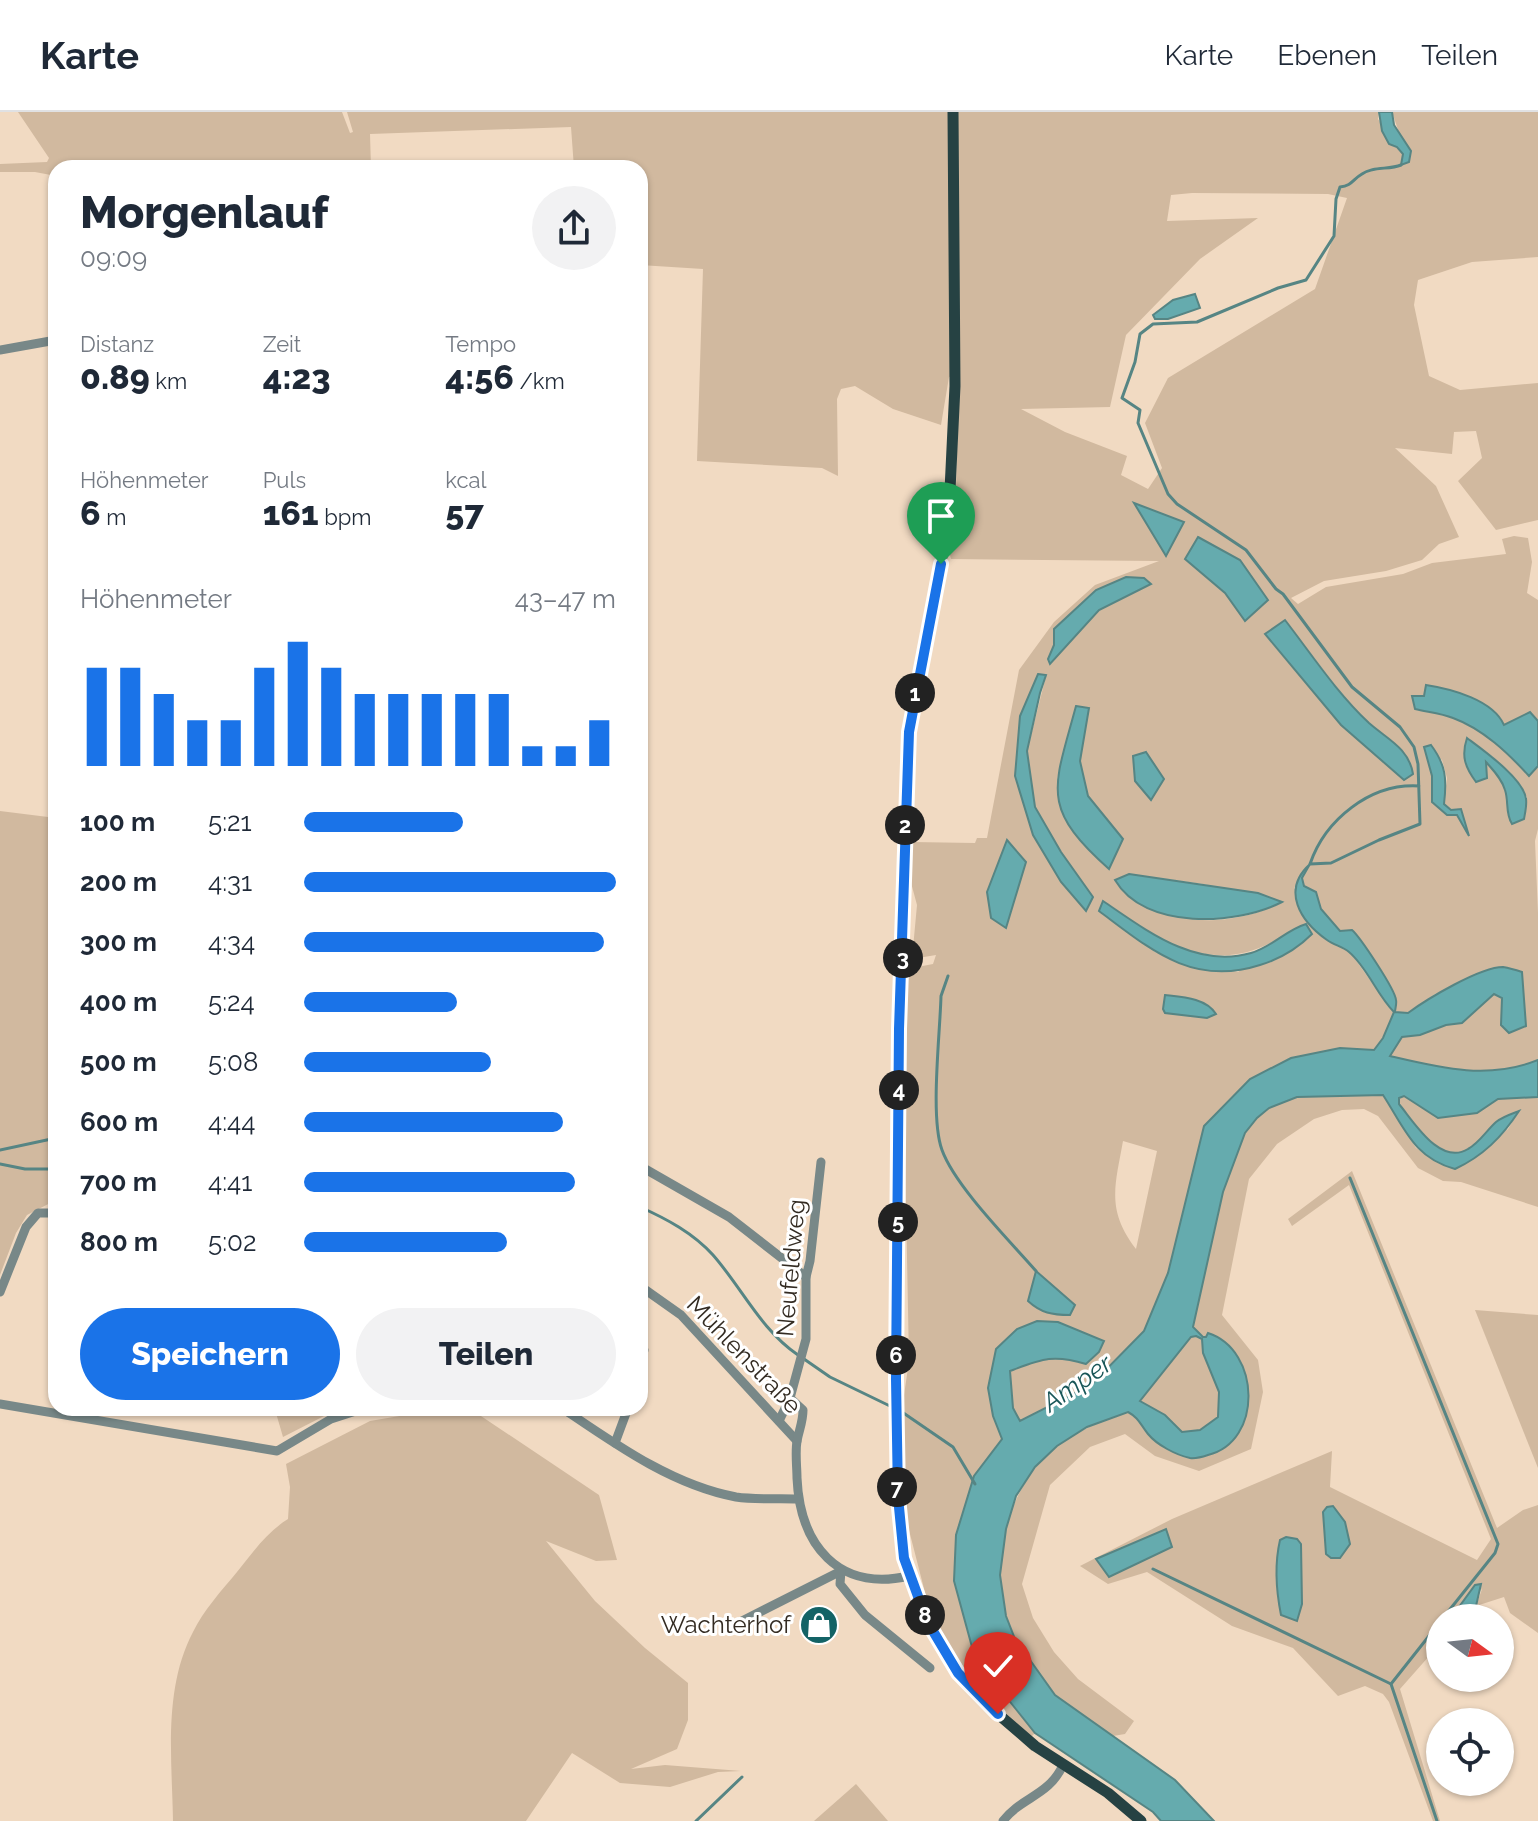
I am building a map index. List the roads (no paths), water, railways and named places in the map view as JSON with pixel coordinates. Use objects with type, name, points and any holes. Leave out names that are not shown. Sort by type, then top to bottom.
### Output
[{"type":"main road","points":[[953,112],[955,386],[950,490],[943,551],[909,732],[899,1029],[896,1407],[901,1539],[909,1576],[927,1621],[958,1673],[1035,1746],[1108,1793],[1141,1821]]},
{"type":"street","points":[[0,350],[48,341]]},
{"type":"street","name":"Neufeldweg","points":[[779,1421],[790,1398],[806,1339],[806,1277],[821,1162]]},
{"type":"street","points":[[648,1171],[729,1217],[806,1277]]},
{"type":"street","points":[[0,1292],[26,1227],[38,1213],[48,1213]]},
{"type":"street","name":"Mühlenstraße","points":[[648,1292],[681,1315],[797,1441],[798,1499],[809,1536],[841,1571],[840,1584],[865,1615],[930,1668]]},
{"type":"street","points":[[790,1398],[803,1410],[803,1425],[797,1441]]},
{"type":"street","points":[[0,1404],[48,1412]]},
{"type":"street","points":[[71,1416],[277,1451],[340,1416]]},
{"type":"street","points":[[574,1416],[679,1479],[738,1497],[798,1499]]},
{"type":"street","points":[[615,1443],[625,1416]]},
{"type":"street","points":[[740,1622],[841,1571],[875,1579],[909,1576]]},
{"type":"street","points":[[1003,1821],[1015,1808],[1053,1783],[1063,1765]]},
{"type":"water","points":[[1379,112],[1392,112],[1394,125],[1411,151],[1409,162],[1401,165],[1403,154],[1389,144],[1382,131]]},
{"type":"water","points":[[1195,294],[1200,308],[1168,319],[1155,319],[1153,315],[1173,300]]},
{"type":"water","points":[[1134,503],[1184,522],[1166,556]]},
{"type":"water","points":[[1198,537],[1240,560],[1268,600],[1245,621],[1225,593],[1185,559]]},
{"type":"water","points":[[1126,577],[1144,578],[1151,584],[1099,610],[1050,664],[1048,659],[1054,645],[1054,629],[1096,590]]},
{"type":"water","points":[[1285,620],[1346,699],[1407,757],[1413,774],[1404,780],[1341,725],[1265,634]]},
{"type":"water","points":[[1038,674],[1046,675],[1027,751],[1035,807],[1061,852],[1093,897],[1086,911],[1061,882],[1033,835],[1015,776],[1020,716]]},
{"type":"water","points":[[1426,685],[1448,689],[1481,702],[1499,716],[1504,725],[1530,712],[1538,721],[1538,766],[1529,776],[1504,750],[1475,728],[1448,716],[1415,709],[1412,696],[1424,696]]},
{"type":"water","points":[[1076,706],[1089,708],[1080,761],[1088,796],[1123,839],[1109,869],[1071,829],[1058,795],[1062,757]]},
{"type":"water","points":[[1467,738],[1502,766],[1524,791],[1524,819],[1512,824],[1504,786],[1486,762],[1487,778],[1476,782],[1465,761]]},
{"type":"water","points":[[1431,745],[1444,773],[1444,804],[1451,810],[1461,809],[1469,836],[1457,815],[1447,815],[1432,802],[1432,776],[1424,747]]},
{"type":"water","points":[[1146,752],[1164,779],[1151,800],[1135,781],[1133,756]]},
{"type":"water","points":[[1007,840],[1026,862],[1006,928],[991,918],[987,892]]},
{"type":"water","points":[[1310,864],[1302,878],[1304,886],[1316,892],[1321,909],[1340,931],[1352,930],[1362,942],[1394,994],[1395,1012],[1408,1013],[1454,985],[1493,968],[1522,972],[1526,1026],[1509,1033],[1501,1025],[1502,998],[1494,994],[1462,1023],[1402,1037],[1390,1056],[1446,1068],[1483,1071],[1501,1070],[1538,1060],[1538,1097],[1498,1099],[1477,1113],[1438,1118],[1404,1096],[1399,1098],[1399,1104],[1420,1131],[1448,1152],[1458,1153],[1468,1149],[1498,1120],[1519,1111],[1491,1145],[1455,1169],[1420,1150],[1383,1095],[1297,1097],[1269,1108],[1245,1133],[1223,1192],[1193,1327],[1203,1337],[1208,1333],[1225,1343],[1238,1357],[1246,1376],[1248,1396],[1246,1415],[1239,1433],[1226,1447],[1190,1458],[1156,1442],[1128,1412],[1087,1427],[1057,1446],[1035,1467],[1016,1496],[1006,1529],[1000,1575],[1006,1616],[1015,1639],[1055,1695],[1175,1780],[1214,1821],[1161,1821],[1153,1812],[1035,1733],[975,1658],[954,1581],[956,1535],[974,1476],[1002,1439],[993,1416],[988,1388],[996,1349],[1017,1329],[1037,1321],[1058,1322],[1104,1341],[1099,1352],[1086,1364],[1048,1359],[1010,1371],[1013,1408],[1020,1421],[1091,1385],[1144,1331],[1168,1273],[1204,1126],[1250,1079],[1291,1058],[1340,1048],[1374,1050],[1383,1038],[1394,1012],[1355,958],[1317,932],[1302,914],[1296,894],[1301,874]],"holes":[[[1191,1337],[1202,1339],[1203,1353],[1219,1392],[1218,1417],[1200,1430],[1182,1432],[1165,1415],[1140,1401]]]},
{"type":"water","points":[[1129,874],[1258,893],[1282,902],[1263,910],[1217,919],[1169,915],[1147,908],[1129,897],[1115,880]]},
{"type":"water","points":[[1103,901],[1172,944],[1210,956],[1230,957],[1251,953],[1306,924],[1312,934],[1294,949],[1267,963],[1236,971],[1193,968],[1154,951],[1136,939],[1099,911]]},
{"type":"water","points":[[1165,995],[1200,1001],[1216,1014],[1207,1018],[1165,1013]]},
{"type":"water","points":[[1036,1271],[1075,1305],[1070,1315],[1047,1312],[1028,1301]]},
{"type":"water","points":[[1333,1506],[1345,1522],[1350,1544],[1340,1558],[1331,1558],[1326,1554],[1323,1512]]},
{"type":"water","points":[[1166,1529],[1172,1547],[1109,1577],[1096,1559]]},
{"type":"water","points":[[1286,1537],[1297,1539],[1301,1544],[1302,1604],[1297,1621],[1281,1615],[1278,1596],[1278,1550],[1280,1540]]},
{"type":"water","points":[[1481,1584],[1476,1604],[1461,1604],[1475,1585]]},
{"type":"waterway","points":[[1401,165],[1366,172],[1340,187],[1336,199],[1334,236],[1306,280],[1278,288],[1197,322],[1153,324],[1140,334],[1135,362],[1122,398],[1140,410],[1138,423],[1168,494],[1177,504],[1246,550],[1352,687],[1400,727],[1414,747],[1418,764],[1420,824],[1331,863],[1310,864],[1326,833],[1352,807],[1383,791],[1401,787],[1419,786]]},
{"type":"waterway","points":[[948,976],[941,996],[937,1075],[938,1136],[942,1150],[970,1196],[1036,1271]]},
{"type":"waterway","points":[[0,1150],[48,1140]]},
{"type":"waterway","points":[[0,1164],[48,1169]]},
{"type":"waterway","points":[[1350,1178],[1498,1544],[1495,1553],[1454,1604]]},
{"type":"waterway","points":[[648,1211],[679,1227],[705,1247],[762,1321],[798,1355]]},
{"type":"waterway","points":[[804,1359],[830,1377],[892,1407]]},
{"type":"waterway","points":[[902,1412],[953,1447],[975,1484]]},
{"type":"waterway","points":[[1153,1569],[1391,1684]]},
{"type":"waterway","points":[[1426,1640],[1391,1684],[1437,1821]]},
{"type":"waterway","points":[[696,1821],[742,1777]]},
{"type":"place","name":"Wachterhof","points":[[819,1625]]},
{"type":"water label","name":"Amper","points":[[1077,1383]]}]
